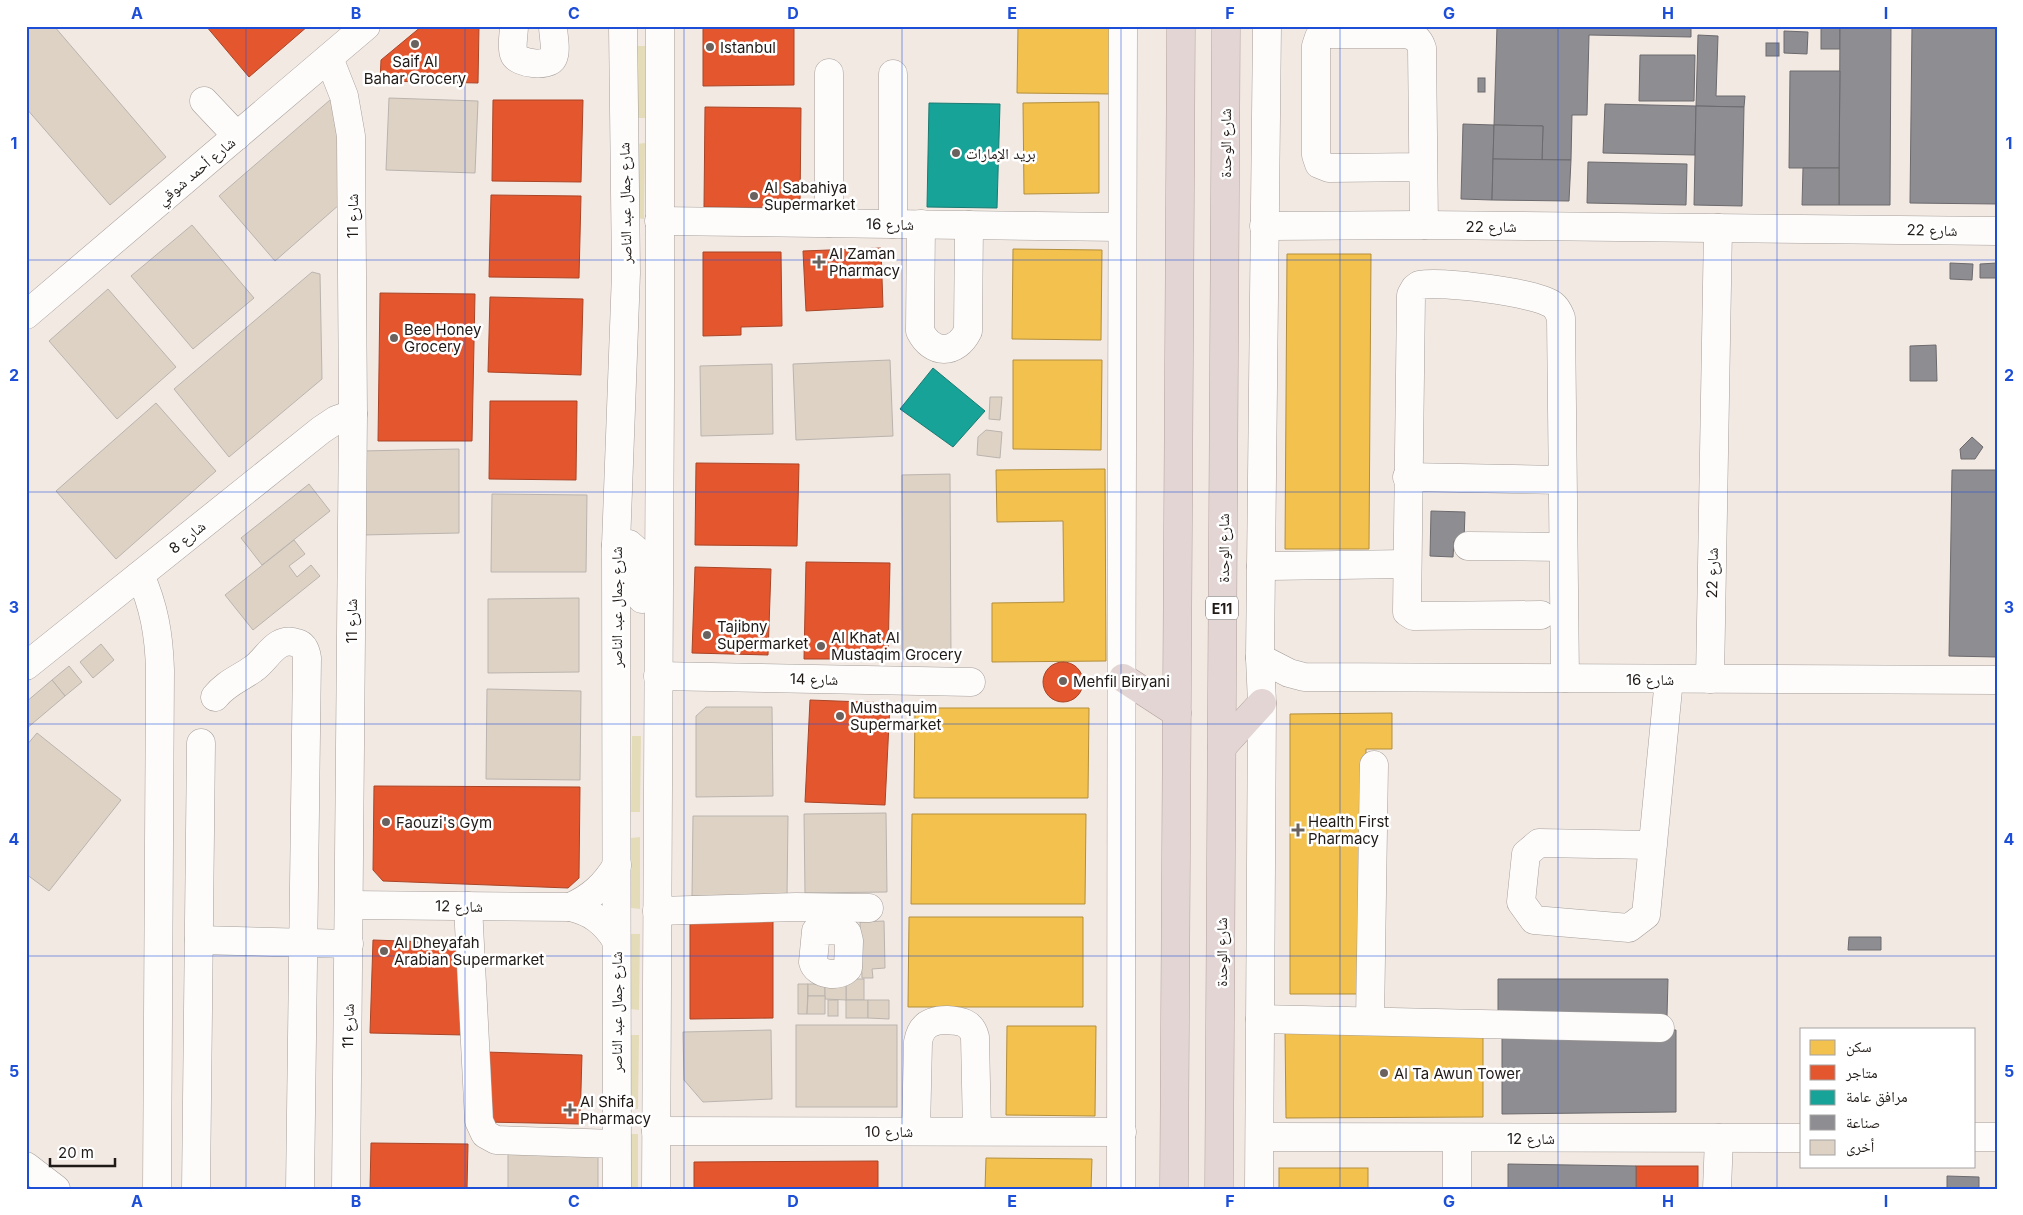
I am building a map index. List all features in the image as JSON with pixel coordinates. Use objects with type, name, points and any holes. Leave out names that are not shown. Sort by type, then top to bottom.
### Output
[{"type":"highway","points":[[1174,1189],[1181,26]]},
{"type":"highway","name":"شارع الوحدة","points":[[1219,1189],[1226,26]]},
{"type":"highway","points":[[1123,678],[1177,713]]},
{"type":"highway","points":[[1222,748],[1262,703]]},
{"type":"street","name":"شارع أحمد شوقي","points":[[26,315],[366,26]]},
{"type":"street","points":[[514,26],[515,57],[522,62],[545,63],[550,62],[554,57],[553,26]]},
{"type":"street","name":"شارع جمال عبد الناصر","points":[[616,1189],[616,545],[626,273],[623,26]]},
{"type":"street","points":[[656,1189],[660,26]]},
{"type":"street","points":[[1121,1189],[1123,678],[1121,227],[1123,26]]},
{"type":"street","points":[[1258,1189],[1260,1137],[1262,703],[1260,658],[1267,26]]},
{"type":"street","points":[[1423,167],[1329,168],[1319,164],[1316,155],[1316,46],[1319,38],[1328,34],[1404,34],[1416,37],[1420,42],[1422,48],[1424,225]]},
{"type":"street","name":"شارع 11","points":[[329,58],[338,76],[344,96],[351,136],[353,414],[346,1189]]},
{"type":"street","points":[[829,73],[829,223]]},
{"type":"street","points":[[893,74],[893,224]]},
{"type":"street","points":[[204,102],[237,136]]},
{"type":"street","name":"شارع 16","points":[[659,221],[1121,227]]},
{"type":"street","points":[[921,224],[920,331],[929,344],[944,349],[959,344],[968,331],[968,225]]},
{"type":"street","name":"شارع 22","points":[[1264,226],[1424,225],[1997,231]]},
{"type":"street","name":"شارع 22","points":[[1710,679],[1718,228]]},
{"type":"street","points":[[626,273],[633,286],[636,300],[636,389],[641,394],[652,395],[658,392],[660,386]]},
{"type":"street","points":[[1542,615],[1410,616],[1406,609],[1411,296],[1415,288],[1424,284],[1476,287],[1508,292],[1546,301],[1559,310],[1561,318],[1565,678]]},
{"type":"street","name":"شارع 8","points":[[26,666],[321,430],[336,420],[353,414]]},
{"type":"street","points":[[1407,477],[1562,480]]},
{"type":"street","points":[[616,545],[629,544],[638,552],[644,613],[652,626],[658,631]]},
{"type":"street","points":[[1468,546],[1563,547]]},
{"type":"street","points":[[1261,566],[1407,564]]},
{"type":"street","points":[[140,574],[154,612],[158,631],[160,670],[158,1189]]},
{"type":"street","points":[[215,697],[228,683],[258,665],[278,645],[284,642],[295,642],[304,648],[307,658],[300,1189]]},
{"type":"street","name":"شارع 16","points":[[1260,658],[1289,673],[1304,677],[1997,680]]},
{"type":"street","name":"شارع 14","points":[[658,676],[971,682]]},
{"type":"street","points":[[1262,703],[1304,677]]},
{"type":"street","points":[[1654,845],[1539,843],[1526,854],[1521,902],[1534,920],[1629,928],[1646,915],[1654,845],[1670,679]]},
{"type":"street","points":[[196,1189],[201,743]]},
{"type":"street","points":[[1370,1022],[1374,765]]},
{"type":"street","points":[[570,907],[582,902],[602,886],[617,865]]},
{"type":"street","name":"شارع 12","points":[[349,905],[570,907],[597,918],[610,930],[616,940]]},
{"type":"street","points":[[468,906],[479,1121],[485,1134],[496,1140],[616,1144]]},
{"type":"street","points":[[657,911],[796,907],[869,908]]},
{"type":"street","points":[[796,907],[797,919],[816,930]]},
{"type":"street","points":[[199,940],[349,944]]},
{"type":"street","points":[[1260,1019],[1660,1028]]},
{"type":"street","points":[[916,1131],[918,1042],[923,1028],[935,1020],[963,1021],[974,1030],[976,1037],[977,1131]]},
{"type":"street","name":"شارع 10","points":[[656,1131],[1122,1132]]},
{"type":"street","name":"شارع 12","points":[[1260,1137],[1800,1138]]},
{"type":"street","points":[[1976,1137],[1997,1137]]},
{"type":"street","points":[[1456,1138],[1457,1189]]},
{"type":"street","points":[[1717,1189],[1719,1138]]},
{"type":"street","points":[[26,1166],[56,1189]]},
{"type":"shaded area","points":[[636,46],[645,46],[645,118],[636,118]]},
{"type":"shaded area","points":[[645,143],[644,219],[637,218],[636,144]]},
{"type":"shaded area","points":[[632,736],[641,736],[640,812],[631,812]]},
{"type":"shaded area","points":[[640,837],[640,909],[631,908],[631,838]]},
{"type":"shaded area","points":[[631,934],[640,934],[639,1010],[630,1009]]},
{"type":"shaded area","points":[[630,1035],[639,1035],[638,1109],[630,1109]]},
{"type":"shaded area","points":[[629,1134],[638,1134],[638,1189],[629,1189]]},
{"type":"building: سكن","points":[[1018,26],[1113,26],[1112,94],[1017,93]]},
{"type":"building: سكن","points":[[1099,102],[1099,193],[1024,194],[1023,103]]},
{"type":"building: سكن","points":[[1013,249],[1102,250],[1101,340],[1012,339]]},
{"type":"building: سكن","points":[[1287,254],[1371,254],[1369,549],[1285,549]]},
{"type":"building: سكن","points":[[1013,360],[1102,360],[1101,450],[1013,449]]},
{"type":"building: سكن","points":[[1105,469],[1106,661],[992,662],[992,603],[1064,602],[1063,521],[997,522],[996,470]]},
{"type":"building: سكن","points":[[915,708],[1089,708],[1088,798],[914,798]]},
{"type":"building: سكن","points":[[1392,713],[1392,749],[1366,749],[1366,994],[1290,994],[1290,714]]},
{"type":"building: سكن","points":[[912,814],[1086,814],[1085,904],[911,904]]},
{"type":"building: سكن","points":[[909,917],[1083,917],[1083,1007],[908,1007]]},
{"type":"building: سكن","points":[[1007,1026],[1096,1026],[1095,1116],[1006,1115]]},
{"type":"building: سكن","name":"Al Ta Awun Tower","points":[[1483,1028],[1483,1117],[1286,1118],[1285,1029]]},
{"type":"building: سكن","points":[[986,1158],[1092,1159],[1091,1189],[985,1189]]},
{"type":"building: سكن","points":[[1279,1168],[1368,1168],[1368,1189],[1279,1189]]},
{"type":"building: متاجر","points":[[206,26],[308,26],[249,77]]},
{"type":"building: متاجر","points":[[422,26],[479,26],[478,83],[380,81],[381,60]]},
{"type":"building: متاجر","points":[[703,26],[794,26],[794,85],[703,86]]},
{"type":"building: متاجر","points":[[493,100],[583,100],[581,182],[492,181]]},
{"type":"building: متاجر","points":[[705,107],[801,108],[800,208],[704,207]]},
{"type":"building: متاجر","points":[[491,195],[581,196],[579,278],[489,277]]},
{"type":"building: متاجر","points":[[881,248],[883,307],[806,311],[803,251]]},
{"type":"building: متاجر","points":[[703,252],[781,252],[782,326],[741,327],[741,335],[703,336]]},
{"type":"building: متاجر","points":[[380,293],[475,294],[472,441],[378,441]]},
{"type":"building: متاجر","points":[[490,297],[583,299],[581,375],[488,372]]},
{"type":"building: متاجر","points":[[490,401],[577,401],[576,480],[489,479]]},
{"type":"building: متاجر","points":[[696,463],[799,464],[797,546],[695,545]]},
{"type":"building: متاجر","points":[[806,562],[890,563],[888,659],[804,659]]},
{"type":"building: متاجر","points":[[695,567],[771,569],[768,655],[692,653]]},
{"type":"building: متاجر","name":"Mehfil Biryani","points":[[1063,662],[1077,668],[1083,682],[1077,696],[1063,702],[1049,696],[1043,682],[1049,668]]},
{"type":"building: متاجر","points":[[810,700],[890,703],[885,805],[805,802]]},
{"type":"building: متاجر","points":[[374,786],[580,787],[579,878],[568,888],[383,881],[373,870]]},
{"type":"building: متاجر","points":[[773,915],[773,1018],[690,1019],[690,916]]},
{"type":"building: متاجر","points":[[373,940],[459,943],[464,1035],[370,1033]]},
{"type":"building: متاجر","points":[[485,1052],[582,1055],[580,1124],[486,1122]]},
{"type":"building: متاجر","points":[[371,1143],[468,1144],[467,1189],[370,1189]]},
{"type":"building: متاجر","points":[[878,1161],[878,1189],[694,1189],[694,1162]]},
{"type":"building: متاجر","points":[[1636,1166],[1698,1166],[1698,1189],[1636,1189]]},
{"type":"building: مرافق عامة","points":[[929,103],[1000,104],[997,208],[927,207]]},
{"type":"building: مرافق عامة","points":[[933,368],[985,411],[953,447],[900,409]]},
{"type":"building: صناعة","points":[[1497,26],[1691,26],[1691,37],[1589,35],[1587,115],[1572,115],[1571,160],[1542,160],[1543,126],[1494,125]]},
{"type":"building: صناعة","points":[[1821,26],[1840,26],[1840,49],[1821,49]]},
{"type":"building: صناعة","points":[[1840,26],[1891,26],[1890,205],[1839,205]]},
{"type":"building: صناعة","points":[[1912,26],[1997,26],[1997,204],[1910,203]]},
{"type":"building: صناعة","points":[[1784,31],[1808,32],[1807,54],[1784,53]]},
{"type":"building: صناعة","points":[[1698,35],[1718,36],[1716,96],[1745,96],[1744,107],[1696,106]]},
{"type":"building: صناعة","points":[[1766,43],[1779,43],[1779,56],[1766,56]]},
{"type":"building: صناعة","points":[[1640,55],[1695,55],[1694,101],[1639,101]]},
{"type":"building: صناعة","points":[[1790,71],[1840,71],[1839,168],[1789,168]]},
{"type":"building: صناعة","points":[[1478,78],[1485,78],[1485,92],[1478,92]]},
{"type":"building: صناعة","points":[[1605,104],[1696,106],[1695,155],[1603,153]]},
{"type":"building: صناعة","points":[[1696,106],[1744,107],[1742,206],[1694,205]]},
{"type":"building: صناعة","points":[[1463,124],[1494,125],[1492,200],[1461,199]]},
{"type":"building: صناعة","points":[[1494,125],[1543,126],[1542,160],[1493,159]]},
{"type":"building: صناعة","points":[[1493,159],[1571,160],[1569,201],[1492,200]]},
{"type":"building: صناعة","points":[[1588,162],[1687,164],[1686,205],[1587,203]]},
{"type":"building: صناعة","points":[[1803,168],[1839,168],[1839,205],[1802,205]]},
{"type":"building: صناعة","points":[[1950,263],[1973,264],[1972,280],[1950,279]]},
{"type":"building: صناعة","points":[[1997,263],[1997,278],[1980,278],[1980,264]]},
{"type":"building: صناعة","points":[[1936,345],[1937,381],[1910,381],[1910,346]]},
{"type":"building: صناعة","points":[[1972,437],[1983,447],[1975,459],[1961,459],[1960,449]]},
{"type":"building: صناعة","points":[[1952,470],[1997,470],[1997,657],[1949,656]]},
{"type":"building: صناعة","points":[[1431,511],[1465,512],[1464,541],[1454,541],[1453,557],[1430,556]]},
{"type":"building: صناعة","points":[[1849,937],[1881,937],[1881,950],[1848,950]]},
{"type":"building: صناعة","points":[[1498,979],[1668,979],[1667,1016],[1498,1016]]},
{"type":"building: صناعة","points":[[1676,1030],[1676,1112],[1502,1114],[1502,1031]]},
{"type":"building: صناعة","points":[[1508,1164],[1636,1166],[1636,1189],[1508,1189]]},
{"type":"building: صناعة","points":[[1947,1176],[1979,1177],[1979,1188],[1947,1188]]},
{"type":"building: أخرى","points":[[26,26],[54,26],[166,157],[110,205],[26,108]]},
{"type":"building: أخرى","points":[[389,98],[478,101],[475,173],[386,170]]},
{"type":"building: أخرى","points":[[330,100],[342,108],[340,204],[275,261],[219,196]]},
{"type":"building: أخرى","points":[[192,225],[254,298],[193,349],[131,276]]},
{"type":"building: أخرى","points":[[312,272],[320,274],[322,379],[229,457],[174,389]]},
{"type":"building: أخرى","points":[[108,289],[176,367],[117,419],[49,341]]},
{"type":"building: أخرى","points":[[890,360],[893,436],[796,440],[793,364]]},
{"type":"building: أخرى","points":[[772,364],[773,434],[701,436],[700,366]]},
{"type":"building: أخرى","points":[[990,397],[1002,397],[1000,420],[989,419]]},
{"type":"building: أخرى","points":[[156,403],[216,471],[116,559],[56,491]]},
{"type":"building: أخرى","points":[[986,430],[1002,432],[1000,458],[977,455],[978,437]]},
{"type":"building: أخرى","points":[[459,449],[459,533],[362,535],[361,451]]},
{"type":"building: أخرى","points":[[950,474],[951,658],[903,659],[902,475]]},
{"type":"building: أخرى","points":[[309,484],[330,511],[262,565],[241,538]]},
{"type":"building: أخرى","points":[[492,494],[587,495],[586,572],[491,572]]},
{"type":"building: أخرى","points":[[294,540],[305,554],[289,566],[297,577],[311,565],[320,576],[253,630],[225,595]]},
{"type":"building: أخرى","points":[[579,598],[579,672],[488,673],[488,599]]},
{"type":"building: أخرى","points":[[101,644],[114,660],[93,678],[80,662]]},
{"type":"building: أخرى","points":[[69,666],[82,682],[65,696],[52,680]]},
{"type":"building: أخرى","points":[[52,680],[65,696],[26,729],[26,702]]},
{"type":"building: أخرى","points":[[487,689],[581,691],[580,780],[486,779]]},
{"type":"building: أخرى","points":[[706,707],[772,707],[773,796],[696,797],[696,716]]},
{"type":"building: أخرى","points":[[37,733],[121,800],[49,891],[26,874],[26,746]]},
{"type":"building: أخرى","points":[[886,813],[887,892],[805,893],[804,814]]},
{"type":"building: أخرى","points":[[693,816],[788,816],[787,896],[692,896]]},
{"type":"building: أخرى","points":[[884,921],[885,968],[872,969],[873,978],[862,978],[860,922]]},
{"type":"building: أخرى","points":[[846,979],[864,979],[864,1000],[846,1000]]},
{"type":"building: أخرى","points":[[798,984],[808,984],[807,1014],[798,1014]]},
{"type":"building: أخرى","points":[[808,984],[825,984],[825,996],[808,996]]},
{"type":"building: أخرى","points":[[825,984],[846,984],[846,1000],[825,999]]},
{"type":"building: أخرى","points":[[808,996],[825,996],[825,1014],[807,1014]]},
{"type":"building: أخرى","points":[[828,1000],[838,1000],[838,1016],[828,1016]]},
{"type":"building: أخرى","points":[[846,1000],[868,1000],[868,1018],[846,1018]]},
{"type":"building: أخرى","points":[[868,1000],[889,1000],[889,1019],[868,1018]]},
{"type":"building: أخرى","points":[[796,1025],[897,1025],[897,1107],[796,1107]]},
{"type":"building: أخرى","points":[[771,1030],[772,1099],[703,1102],[684,1080],[683,1032]]},
{"type":"building: أخرى","points":[[508,1152],[598,1152],[598,1189],[508,1189]]},
{"type":"place","name":"Saif Al Bahar Grocery","points":[[415,44]]},
{"type":"place","name":"Istanbul","points":[[710,47]]},
{"type":"place","name":"بريد الإمارات","points":[[956,153]]},
{"type":"place","name":"Al Sabahiya Supermarket","points":[[754,196]]},
{"type":"place","name":"Al Zaman Pharmacy","points":[[819,262]]},
{"type":"place","name":"Bee Honey Grocery","points":[[394,338]]},
{"type":"place","name":"Tajibny Supermarket","points":[[707,635]]},
{"type":"place","name":"Al Khat Al Mustaqim Grocery","points":[[821,646]]},
{"type":"place","name":"Mehfil Biryani","points":[[1063,681]]},
{"type":"place","name":"Musthaquim Supermarket","points":[[840,716]]},
{"type":"place","name":"Faouzi's Gym","points":[[386,822]]},
{"type":"place","name":"Health First Pharmacy","points":[[1298,830]]},
{"type":"place","name":"Al Dheyafah Arabian Supermarket","points":[[384,951]]},
{"type":"place","name":"Al Ta Awun Tower","points":[[1384,1073]]},
{"type":"place","name":"Al Shifa Pharmacy","points":[[570,1110]]}]
